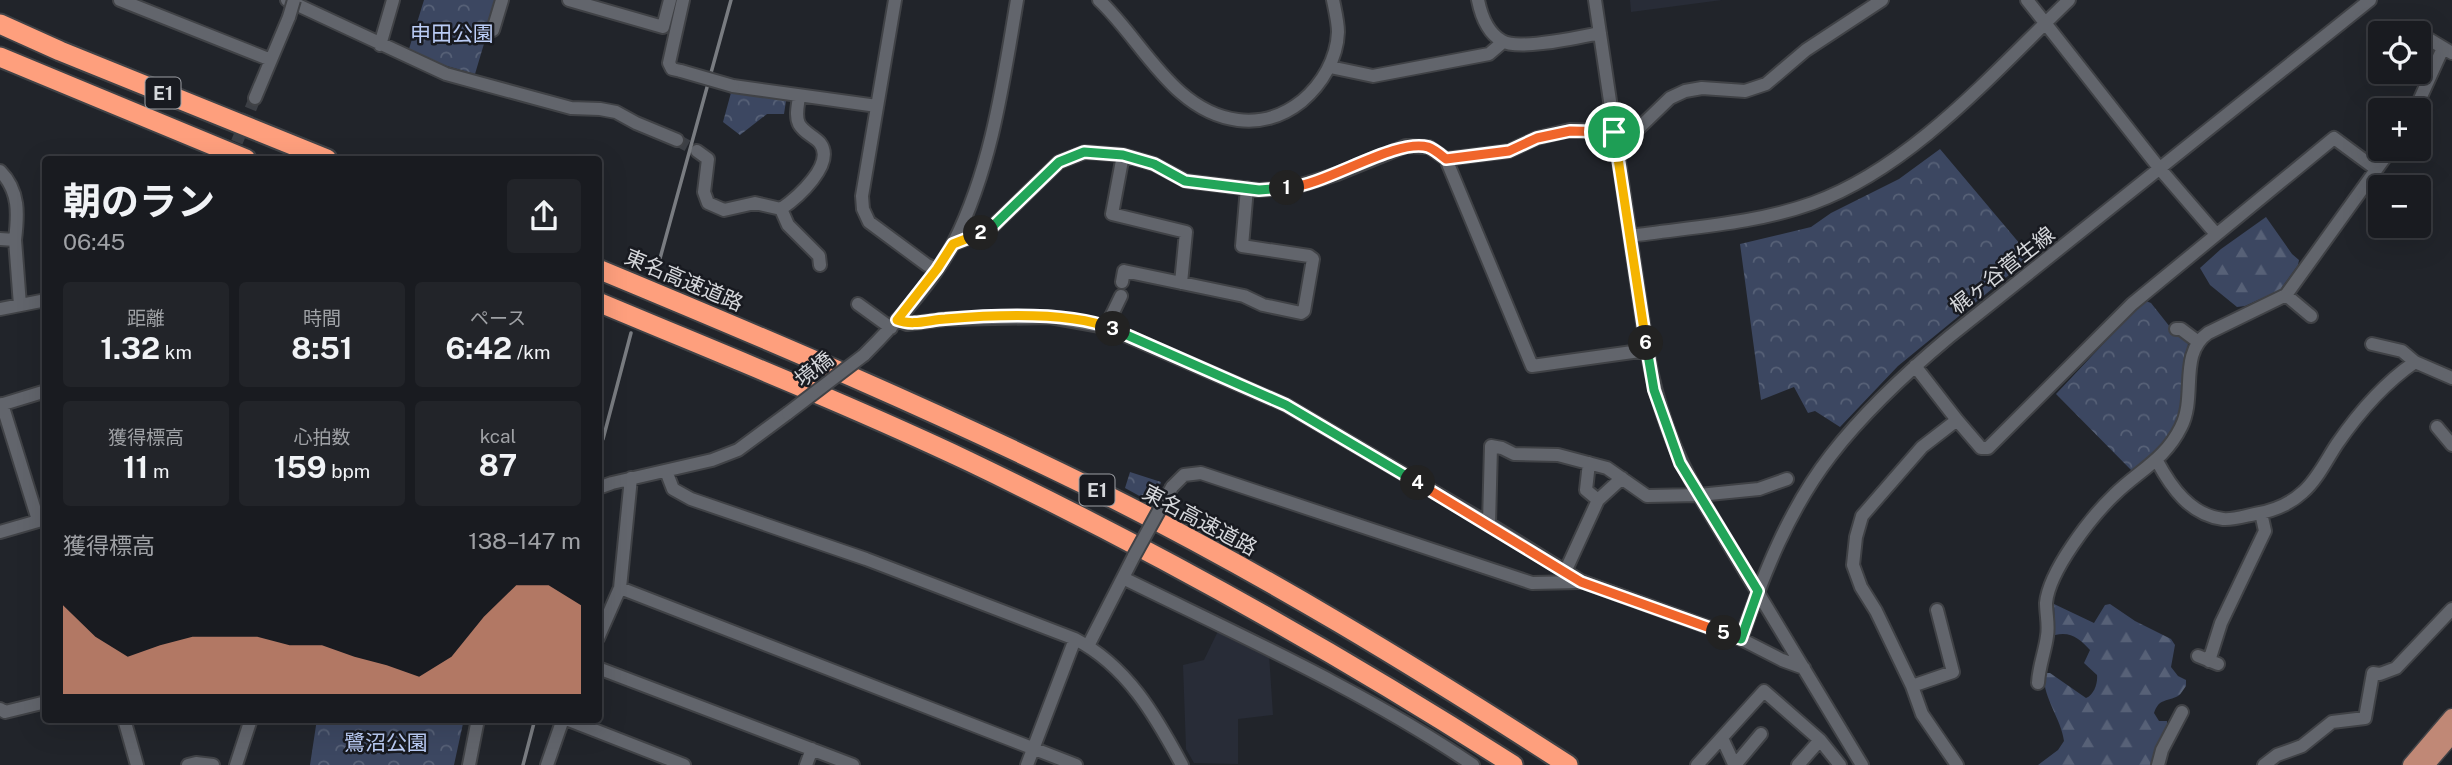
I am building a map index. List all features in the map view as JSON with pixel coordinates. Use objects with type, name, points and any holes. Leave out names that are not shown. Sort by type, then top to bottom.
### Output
[{"type":"highway","name":"E1","points":[[0,24],[320,156]]},
{"type":"highway","name":"E1","points":[[0,57],[239,156]]},
{"type":"highway","name":"東名高速道路","points":[[602,271],[820,362],[968,428],[1107,496],[1293,596],[1447,687],[1568,765]]},
{"type":"highway","name":"E1","points":[[602,304],[805,388],[1096,524],[1354,665],[1513,765]]},
{"type":"main road","points":[[2411,765],[2452,717]]},
{"type":"main road","points":[[2426,765],[2452,735]]},
{"type":"street","points":[[120,0],[271,60]]},
{"type":"street","points":[[287,0],[446,74],[571,108],[616,112],[677,140]]},
{"type":"street","points":[[255,98],[294,0]]},
{"type":"street","points":[[380,45],[393,0]]},
{"type":"street","points":[[493,30],[502,0]]},
{"type":"street","points":[[569,0],[663,27],[670,0]]},
{"type":"street","points":[[683,0],[669,63],[672,69],[733,86],[877,106]]},
{"type":"street","points":[[895,0],[862,196],[863,209],[869,222],[927,265],[937,269]]},
{"type":"street","name":"境橋","points":[[602,487],[712,460],[738,450],[864,355],[894,324],[953,244],[986,160],[1000,100],[1017,0]]},
{"type":"street","points":[[1099,0],[1162,75],[1197,105],[1228,119],[1256,122],[1292,109],[1315,90],[1330,67],[1338,33],[1334,0]]},
{"type":"street","points":[[1478,0],[1481,18],[1503,42],[1526,45],[1600,33]]},
{"type":"street","points":[[1595,0],[1647,350],[1654,390],[1664,424],[1680,463],[1862,765]]},
{"type":"street","points":[[1446,159],[1509,151],[1537,138],[1570,131],[1628,132],[1638,129],[1670,98],[1685,91],[1702,88],[1745,91],[1766,84],[1806,50],[1882,0]]},
{"type":"street","points":[[2027,0],[2160,169],[2216,234]]},
{"type":"street","points":[[1630,236],[1782,212],[1845,189],[1874,173],[1931,129],[2069,0]]},
{"type":"street","name":"梶ヶ谷菅生線","points":[[1741,639],[1766,568],[1782,538],[1829,458],[1863,416],[1915,366],[2370,0]]},
{"type":"street","points":[[2422,98],[2447,51],[2431,41]]},
{"type":"street","points":[[1330,67],[1373,76],[1489,54],[1503,42]]},
{"type":"street","points":[[781,209],[815,177],[823,164],[825,153],[820,144],[799,124],[799,97]]},
{"type":"street","points":[[1915,366],[1981,448],[1988,447],[2132,304],[2334,138],[2376,169]]},
{"type":"street","points":[[953,244],[989,230],[1059,162],[1084,152],[1123,155],[1154,164],[1185,181],[1259,190],[1295,187],[1337,174],[1406,146],[1429,147],[1446,159],[1532,366],[1647,350]]},
{"type":"street","points":[[696,151],[708,159],[704,192],[711,206],[724,210],[755,203],[781,209]]},
{"type":"street","points":[[1123,155],[1112,215],[1186,232],[1181,284]]},
{"type":"street","points":[[2038,683],[2039,664],[2048,635],[2046,601],[2061,563],[2114,495],[2157,461],[2172,444],[2188,407],[2191,356],[2197,341],[2286,295],[2382,161]]},
{"type":"street","points":[[0,172],[6,177],[16,196],[18,214],[15,240],[20,306]]},
{"type":"street","points":[[1122,282],[1124,271],[1244,296],[1263,305],[1301,313],[1304,311],[1313,259],[1309,256],[1242,246],[1247,188]]},
{"type":"street","points":[[781,209],[788,225],[819,256],[820,265]]},
{"type":"street","points":[[0,239],[15,240]]},
{"type":"street","points":[[2286,295],[2311,316]]},
{"type":"street","points":[[1106,327],[1121,296]]},
{"type":"street","points":[[0,309],[42,301]]},
{"type":"street","points":[[858,304],[894,324],[946,319],[1050,317],[1106,327],[1286,405],[1489,524],[1581,582],[1741,639],[1804,668]]},
{"type":"street","points":[[2176,328],[2181,328],[2197,341]]},
{"type":"street","points":[[2372,344],[2402,351],[2415,362],[2452,378]]},
{"type":"street","points":[[2157,461],[2187,504],[2207,515],[2225,520],[2261,513],[2290,503],[2306,490],[2365,406],[2382,387],[2415,362]]},
{"type":"street","points":[[0,532],[42,519],[1,405],[42,392]]},
{"type":"street","points":[[1957,421],[1922,447],[1861,516],[1853,565],[1861,587],[1912,685],[1922,714],[1957,765]]},
{"type":"street","points":[[2437,427],[2452,445]]},
{"type":"street","points":[[1489,524],[1491,446],[1514,454],[1558,455],[1607,468],[1647,496],[1699,495],[1759,489],[1787,480]]},
{"type":"street","points":[[1589,463],[1586,490],[1598,500]]},
{"type":"street","points":[[666,471],[673,489],[691,499],[866,559],[1088,646],[1136,689],[1154,713],[1182,765]]},
{"type":"street","points":[[1088,646],[1172,486],[1184,475],[1201,472],[1532,583],[1581,582]]},
{"type":"street","points":[[602,629],[620,588],[631,478]]},
{"type":"street","points":[[1565,572],[1598,500],[1622,478]]},
{"type":"street","points":[[2208,660],[2221,623],[2265,531],[2261,513]]},
{"type":"street","points":[[1124,575],[1421,730],[1474,765]]},
{"type":"street","points":[[620,588],[1076,765]]},
{"type":"street","points":[[1912,685],[1953,671],[1937,610]]},
{"type":"street","points":[[2263,765],[2277,755],[2302,746],[2332,723],[2365,718],[2373,673],[2380,674],[2396,668],[2452,610]]},
{"type":"street","points":[[1027,765],[1075,639]]},
{"type":"street","points":[[602,670],[853,765]]},
{"type":"street","points":[[1698,765],[1764,691],[1819,740],[1840,765]]},
{"type":"street","points":[[0,709],[5,712],[42,703]]},
{"type":"street","points":[[2158,765],[2162,750],[2182,712]]},
{"type":"street","points":[[125,723],[136,765]]},
{"type":"street","points":[[236,765],[250,723]]},
{"type":"street","points":[[469,765],[477,723]]},
{"type":"street","points":[[547,765],[563,723]]},
{"type":"street","points":[[575,723],[684,765]]},
{"type":"street","points":[[1722,738],[1735,764],[1761,734]]},
{"type":"street","points":[[1798,765],[1819,740]]},
{"type":"street","points":[[806,765],[811,749]]},
{"type":"street","points":[[188,765],[213,765]]},
{"type":"shaded area","points":[[1630,0],[1722,0],[1631,12]]},
{"type":"shaded area","points":[[1219,629],[1269,654],[1273,715],[1238,719],[1238,764],[1194,763],[1186,749],[1183,665],[1204,660]]},
{"type":"green space","name":"申田公園","points":[[424,0],[497,0],[475,74],[429,61],[409,49]]},
{"type":"green space","points":[[732,89],[786,101],[784,114],[767,114],[740,135],[723,122]]},
{"type":"green space","points":[[1940,149],[2031,257],[1898,366],[1840,427],[1815,411],[1808,413],[1794,387],[1761,400],[1740,244],[1811,227],[1831,213],[1899,179]]},
{"type":"green space","points":[[2266,217],[2299,260],[2298,265],[2280,290],[2237,307],[2210,285],[2200,268],[2221,249]]},
{"type":"green space","points":[[2146,301],[2151,303],[2188,344],[2184,399],[2180,415],[2166,444],[2134,473],[2056,394]]},
{"type":"green space","points":[[1130,472],[1161,482],[1154,504],[1125,488]]},
{"type":"green space","points":[[2054,604],[2094,623],[2105,605],[2110,604],[2135,621],[2171,639],[2175,645],[2171,667],[2178,676],[2186,680],[2186,686],[2178,696],[2156,708],[2154,713],[2159,721],[2167,721],[2167,730],[2153,765],[2038,765],[2058,750],[2064,741],[2046,691],[2044,673],[2050,673],[2086,698],[2093,692],[2097,682],[2097,675],[2084,663],[2090,650],[2083,642],[2066,634],[2055,635]]},
{"type":"green space","name":"鷺沼公園","points":[[316,723],[463,723],[454,765],[310,765]]},
{"type":"tunnel","points":[[231,156],[255,98]]},
{"type":"tunnel","points":[[677,140],[697,151]]},
{"type":"railway","points":[[656,273],[731,0]]},
{"type":"railway","points":[[603,439],[631,333]]},
{"type":"railway","points":[[523,765],[534,723]]},
{"type":"route","points":[[1570,131],[1614,132],[1654,390],[1664,424],[1680,463],[1758,591],[1741,639],[1581,582],[1489,524],[1286,405],[1106,327],[1050,317],[946,319],[907,324],[897,320],[953,244],[989,230],[1059,162],[1084,152],[1123,155],[1154,164],[1185,181],[1259,190],[1295,187],[1337,174],[1406,146],[1429,147],[1446,159],[1509,151],[1537,138],[1570,131]]}]
